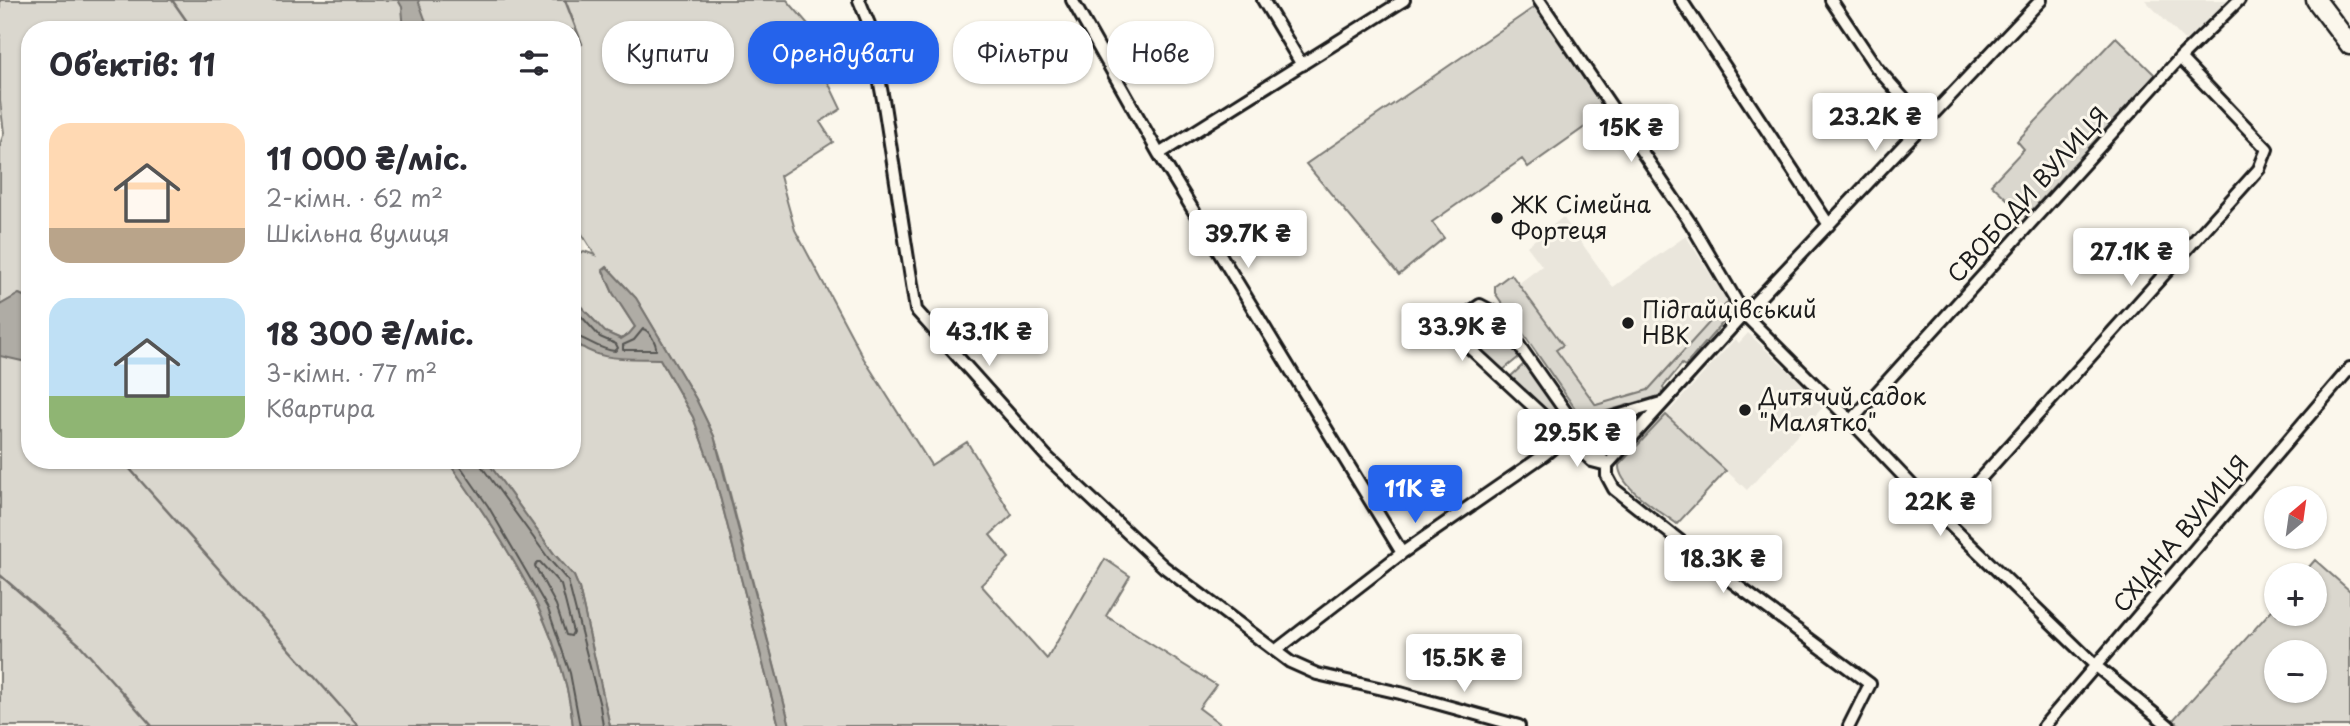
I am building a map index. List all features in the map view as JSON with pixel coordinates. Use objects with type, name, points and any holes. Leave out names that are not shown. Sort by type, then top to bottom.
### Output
[{"type":"highway","points":[[2316,0],[2350,45]]},
{"type":"street","points":[[859,0],[869,24],[879,78],[916,310],[1048,458],[1164,567],[1290,662],[1317,674],[1400,693],[1519,726]]},
{"type":"street","points":[[1072,0],[1159,154],[1402,553]]},
{"type":"street","points":[[1263,0],[1302,65]]},
{"type":"street","points":[[1159,154],[1404,0]]},
{"type":"street","points":[[1539,0],[1691,224],[1744,314],[1944,519],[2096,666],[2169,726]]},
{"type":"street","points":[[1681,0],[1829,225]]},
{"type":"street","points":[[1831,0],[1876,67],[1925,123]]},
{"type":"street","points":[[1607,465],[1744,314],[2041,0]]},
{"type":"street","name":"СВОБОДИ ВУЛИЦЯ","points":[[1851,421],[2180,58],[2239,0]]},
{"type":"street","points":[[1944,519],[2259,169],[2267,149],[2180,58]]},
{"type":"street","points":[[1607,465],[1592,461],[1565,438],[1458,337],[1464,316],[1480,305],[1497,314],[1577,428],[1607,465],[1607,476],[1614,489],[1731,581],[1871,684],[1849,726]]},
{"type":"street","name":"СХІДНА ВУЛИЦЯ","points":[[2044,726],[2350,368]]},
{"type":"street","points":[[1275,651],[1402,553],[1577,428],[1664,402]]},
{"type":"shaded area","points":[[0,0],[787,0],[805,21],[748,21],[748,84],[829,84],[841,109],[820,122],[833,142],[780,176],[795,230],[864,359],[931,465],[967,442],[1012,515],[990,535],[1009,558],[981,585],[1047,659],[1105,559],[1130,576],[1106,616],[1216,685],[1199,708],[1223,726],[790,726],[721,459],[714,436],[696,399],[636,298],[607,267],[603,271],[613,293],[635,327],[621,339],[605,332],[581,307],[581,252],[595,255],[581,232],[581,21],[21,21],[21,295],[0,305],[0,144],[4,133],[0,101]]},
{"type":"shaded area","points":[[2145,0],[2227,0],[2185,41]]},
{"type":"shaded area","points":[[1536,6],[1606,112],[1528,167],[1522,159],[1432,222],[1444,238],[1399,275],[1306,164]]},
{"type":"shaded area","points":[[2116,37],[2155,75],[2026,217],[1991,184],[2024,149],[2017,141]]},
{"type":"shaded area","name":"Підгайцівський НВК","points":[[1563,217],[1613,287],[1686,236],[1728,302],[1648,390],[1596,405],[1556,350],[1562,345],[1518,284],[1542,266],[1527,246]]},
{"type":"shaded area","points":[[1511,274],[1563,345],[1556,350],[1596,405],[1648,390],[1728,302],[1733,311],[1685,366],[1682,364],[1659,396],[1590,416],[1579,414],[1495,293],[1495,286]]},
{"type":"shaded area","points":[[1488,319],[1493,320],[1519,357],[1502,371],[1469,339],[1476,326]]},
{"type":"shaded area","name":"Дитячий садок \"Малятко\"","points":[[1748,333],[1825,405],[1747,490],[1666,415],[1735,339],[1739,343]]},
{"type":"shaded area","points":[[21,340],[21,469],[453,469],[509,553],[544,619],[567,689],[573,726],[0,726],[0,341]]},
{"type":"shaded area","points":[[581,347],[660,359],[693,417],[716,481],[779,726],[610,726],[579,588],[574,576],[555,555],[493,469],[581,469]]},
{"type":"shaded area","points":[[1524,364],[1567,424],[1562,429],[1509,378]]},
{"type":"shaded area","points":[[1666,415],[1726,471],[1677,524],[1632,490],[1625,482],[1619,465]]},
{"type":"shaded area","points":[[1638,416],[1640,420],[1613,450],[1600,450],[1590,436],[1591,429]]},
{"type":"shaded area","points":[[2327,571],[2350,591],[2350,726],[2181,726],[2173,720],[2264,618],[2264,626],[2327,626]]},
{"type":"water","points":[[398,0],[418,0],[426,21],[403,21],[402,7]]},
{"type":"water","points":[[607,267],[636,298],[696,399],[714,436],[790,726],[779,726],[716,481],[693,417],[660,359],[613,358],[581,347],[581,307],[605,332],[621,339],[635,327],[613,293],[603,270]]},
{"type":"water","points":[[21,295],[21,361],[0,356],[0,305]]},
{"type":"water","points":[[453,469],[493,469],[555,555],[574,576],[610,726],[573,726],[567,689],[544,619],[489,521]]},
{"type":"waterway","points":[[172,0],[187,21]]},
{"type":"waterway","points":[[565,0],[573,21]]},
{"type":"waterway","points":[[130,469],[358,726]]},
{"type":"waterway","points":[[0,575],[80,645],[152,726]]},
{"type":"place","name":"ЖК Сімейна Фортеця","points":[[1497,218]]},
{"type":"place","name":"Підгайцівський НВК","points":[[1628,323]]},
{"type":"place","name":"Дитячий садок \"Малятко\"","points":[[1745,410]]}]
